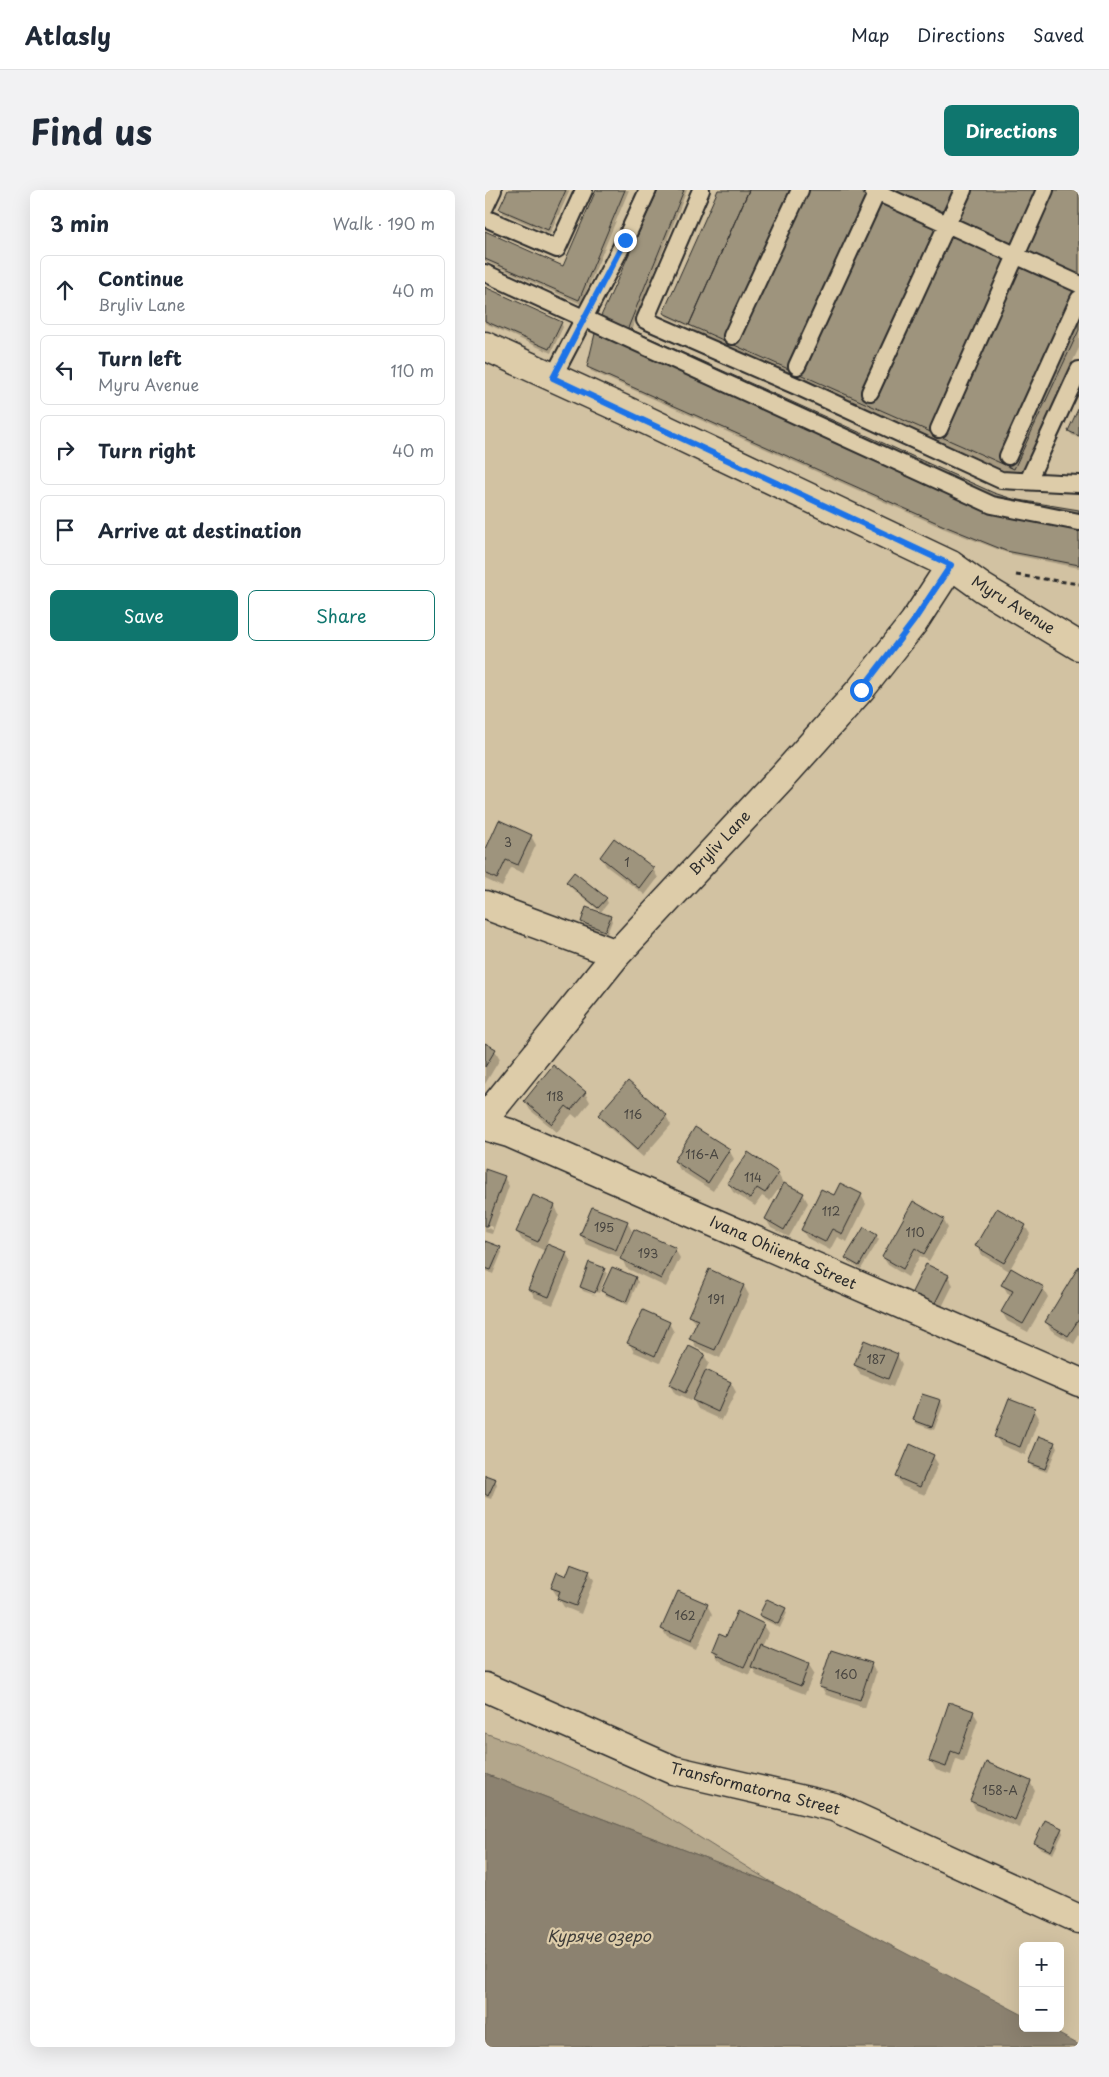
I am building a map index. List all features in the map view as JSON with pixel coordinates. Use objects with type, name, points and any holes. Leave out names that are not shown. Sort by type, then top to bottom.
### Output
[{"type":"street","name":"Myru Avenue","points":[[485,346],[951,565],[983,588],[1079,646]]},
{"type":"street","name":"Bryliv Lane","points":[[485,1118],[617,954],[861,690],[913,622],[951,565]]},
{"type":"street","points":[[485,906],[617,954]]},
{"type":"street","name":"Ivana Ohiienka Street","points":[[485,1126],[509,1133],[1079,1382]]},
{"type":"street","name":"Transformatorna Street","points":[[485,1687],[673,1770],[834,1806],[1079,1919]]},
{"type":"lane","points":[[485,208],[493,190]]},
{"type":"lane","points":[[485,218],[557,249],[584,190]]},
{"type":"lane","points":[[553,378],[583,317],[625,240],[648,190]]},
{"type":"lane","points":[[701,190],[645,320],[807,391],[1001,480],[1079,484]]},
{"type":"lane","points":[[732,336],[799,190]]},
{"type":"lane","points":[[870,392],[963,190]]},
{"type":"lane","points":[[939,429],[1045,190]]},
{"type":"lane","points":[[797,366],[876,191],[1079,284]]},
{"type":"lane","points":[[485,273],[992,505],[1079,522]]},
{"type":"lane","points":[[1008,456],[1079,299]]},
{"type":"lane","points":[[1028,482],[1079,370]]},
{"type":"shaded area","points":[[485,1733],[516,1744],[635,1797],[774,1884],[485,1774]]},
{"type":"water","name":"Куряче озеро","points":[[485,1774],[774,1884],[1019,2013],[1019,2032],[1055,2032],[1079,2045],[1079,2047],[485,2047]]},
{"type":"building","points":[[508,190],[566,190],[548,230],[499,209]]},
{"type":"building","points":[[596,190],[625,190],[579,300],[485,259],[485,231],[563,266]]},
{"type":"building","points":[[658,190],[684,190],[628,328],[994,493],[1013,499],[1079,510],[1079,565],[1006,551],[942,525],[587,367],[597,325]]},
{"type":"building","points":[[718,190],[749,190],[689,325],[663,313]]},
{"type":"building","points":[[749,190],[1079,190],[1079,330],[1014,469],[689,325]]},
{"type":"building","points":[[485,287],[562,322],[549,349],[485,321]]},
{"type":"building","points":[[1079,407],[1079,436],[1068,431]]},
{"type":"building","points":[[499,820],[532,835],[518,865],[506,860],[497,879],[485,873],[485,851]]},
{"type":"building","points":[[614,838],[654,868],[639,888],[600,857]]},
{"type":"building","points":[[574,872],[607,898],[598,908],[566,882]]},
{"type":"building","points":[[586,907],[611,916],[605,931],[581,922]]},
{"type":"building","points":[[485,1043],[496,1049],[485,1067]]},
{"type":"building","points":[[553,1065],[586,1092],[571,1110],[566,1106],[552,1124],[524,1101]]},
{"type":"building","points":[[628,1081],[667,1115],[637,1150],[598,1115]]},
{"type":"building","points":[[695,1127],[730,1149],[708,1183],[674,1161]]},
{"type":"building","points":[[748,1152],[779,1173],[765,1193],[757,1188],[750,1199],[727,1183]]},
{"type":"building","points":[[485,1169],[505,1176],[487,1226],[485,1226]]},
{"type":"building","points":[[784,1183],[804,1193],[784,1230],[765,1219]]},
{"type":"building","points":[[840,1183],[862,1194],[842,1234],[832,1229],[825,1242],[801,1230],[821,1189],[834,1195]]},
{"type":"building","points":[[533,1195],[555,1205],[538,1242],[516,1232]]},
{"type":"building","points":[[913,1201],[944,1219],[924,1254],[915,1248],[903,1269],[882,1257]]},
{"type":"building","points":[[592,1207],[628,1221],[616,1250],[580,1235]]},
{"type":"building","points":[[997,1208],[1026,1225],[1004,1263],[975,1246]]},
{"type":"building","points":[[864,1227],[877,1235],[859,1266],[845,1258]]},
{"type":"building","points":[[634,1229],[676,1248],[661,1279],[620,1259]]},
{"type":"building","points":[[485,1241],[501,1247],[491,1270],[485,1268]]},
{"type":"building","points":[[547,1244],[567,1252],[549,1297],[528,1289]]},
{"type":"building","points":[[589,1262],[605,1268],[595,1293],[580,1287]]},
{"type":"building","points":[[926,1264],[949,1275],[934,1305],[911,1294]]},
{"type":"building","points":[[1079,1266],[1079,1319],[1068,1336],[1045,1322]]},
{"type":"building","points":[[612,1267],[636,1277],[626,1302],[601,1291]]},
{"type":"building","points":[[1011,1268],[1044,1287],[1023,1324],[1001,1312],[1013,1291],[1001,1285]]},
{"type":"building","points":[[709,1269],[744,1285],[715,1350],[689,1339],[698,1320],[688,1316]]},
{"type":"building","points":[[643,1310],[670,1322],[655,1356],[627,1343]]},
{"type":"building","points":[[864,1340],[898,1354],[888,1379],[854,1365]]},
{"type":"building","points":[[689,1346],[705,1354],[685,1393],[669,1385]]},
{"type":"building","points":[[706,1370],[731,1382],[718,1412],[692,1400]]},
{"type":"building","points":[[922,1394],[941,1400],[932,1427],[913,1420]]},
{"type":"building","points":[[1009,1398],[1035,1408],[1020,1447],[994,1437]]},
{"type":"building","points":[[1039,1436],[1055,1442],[1045,1469],[1028,1463]]},
{"type":"building","points":[[910,1444],[934,1455],[920,1487],[896,1477]]},
{"type":"building","points":[[485,1475],[496,1479],[488,1496],[485,1494]]},
{"type":"building","points":[[571,1563],[590,1570],[576,1606],[557,1599],[560,1591],[551,1588],[557,1572],[566,1576]]},
{"type":"building","points":[[678,1591],[708,1604],[691,1642],[661,1629]]},
{"type":"building","points":[[767,1599],[786,1608],[778,1624],[759,1615]]},
{"type":"building","points":[[737,1611],[764,1624],[744,1667],[717,1655],[718,1653],[712,1650],[719,1633],[726,1636]]},
{"type":"building","points":[[760,1644],[809,1664],[801,1686],[751,1667]]},
{"type":"building","points":[[831,1650],[872,1663],[860,1700],[819,1687]]},
{"type":"building","points":[[949,1702],[974,1711],[959,1754],[951,1751],[946,1767],[929,1761]]},
{"type":"building","points":[[986,1762],[1031,1781],[1015,1820],[970,1801]]},
{"type":"building","points":[[1045,1820],[1062,1828],[1051,1851],[1034,1843]]},
{"type":"route","points":[[625,240],[583,317],[553,378],[627,411],[951,565],[913,622],[861,690]]}]
